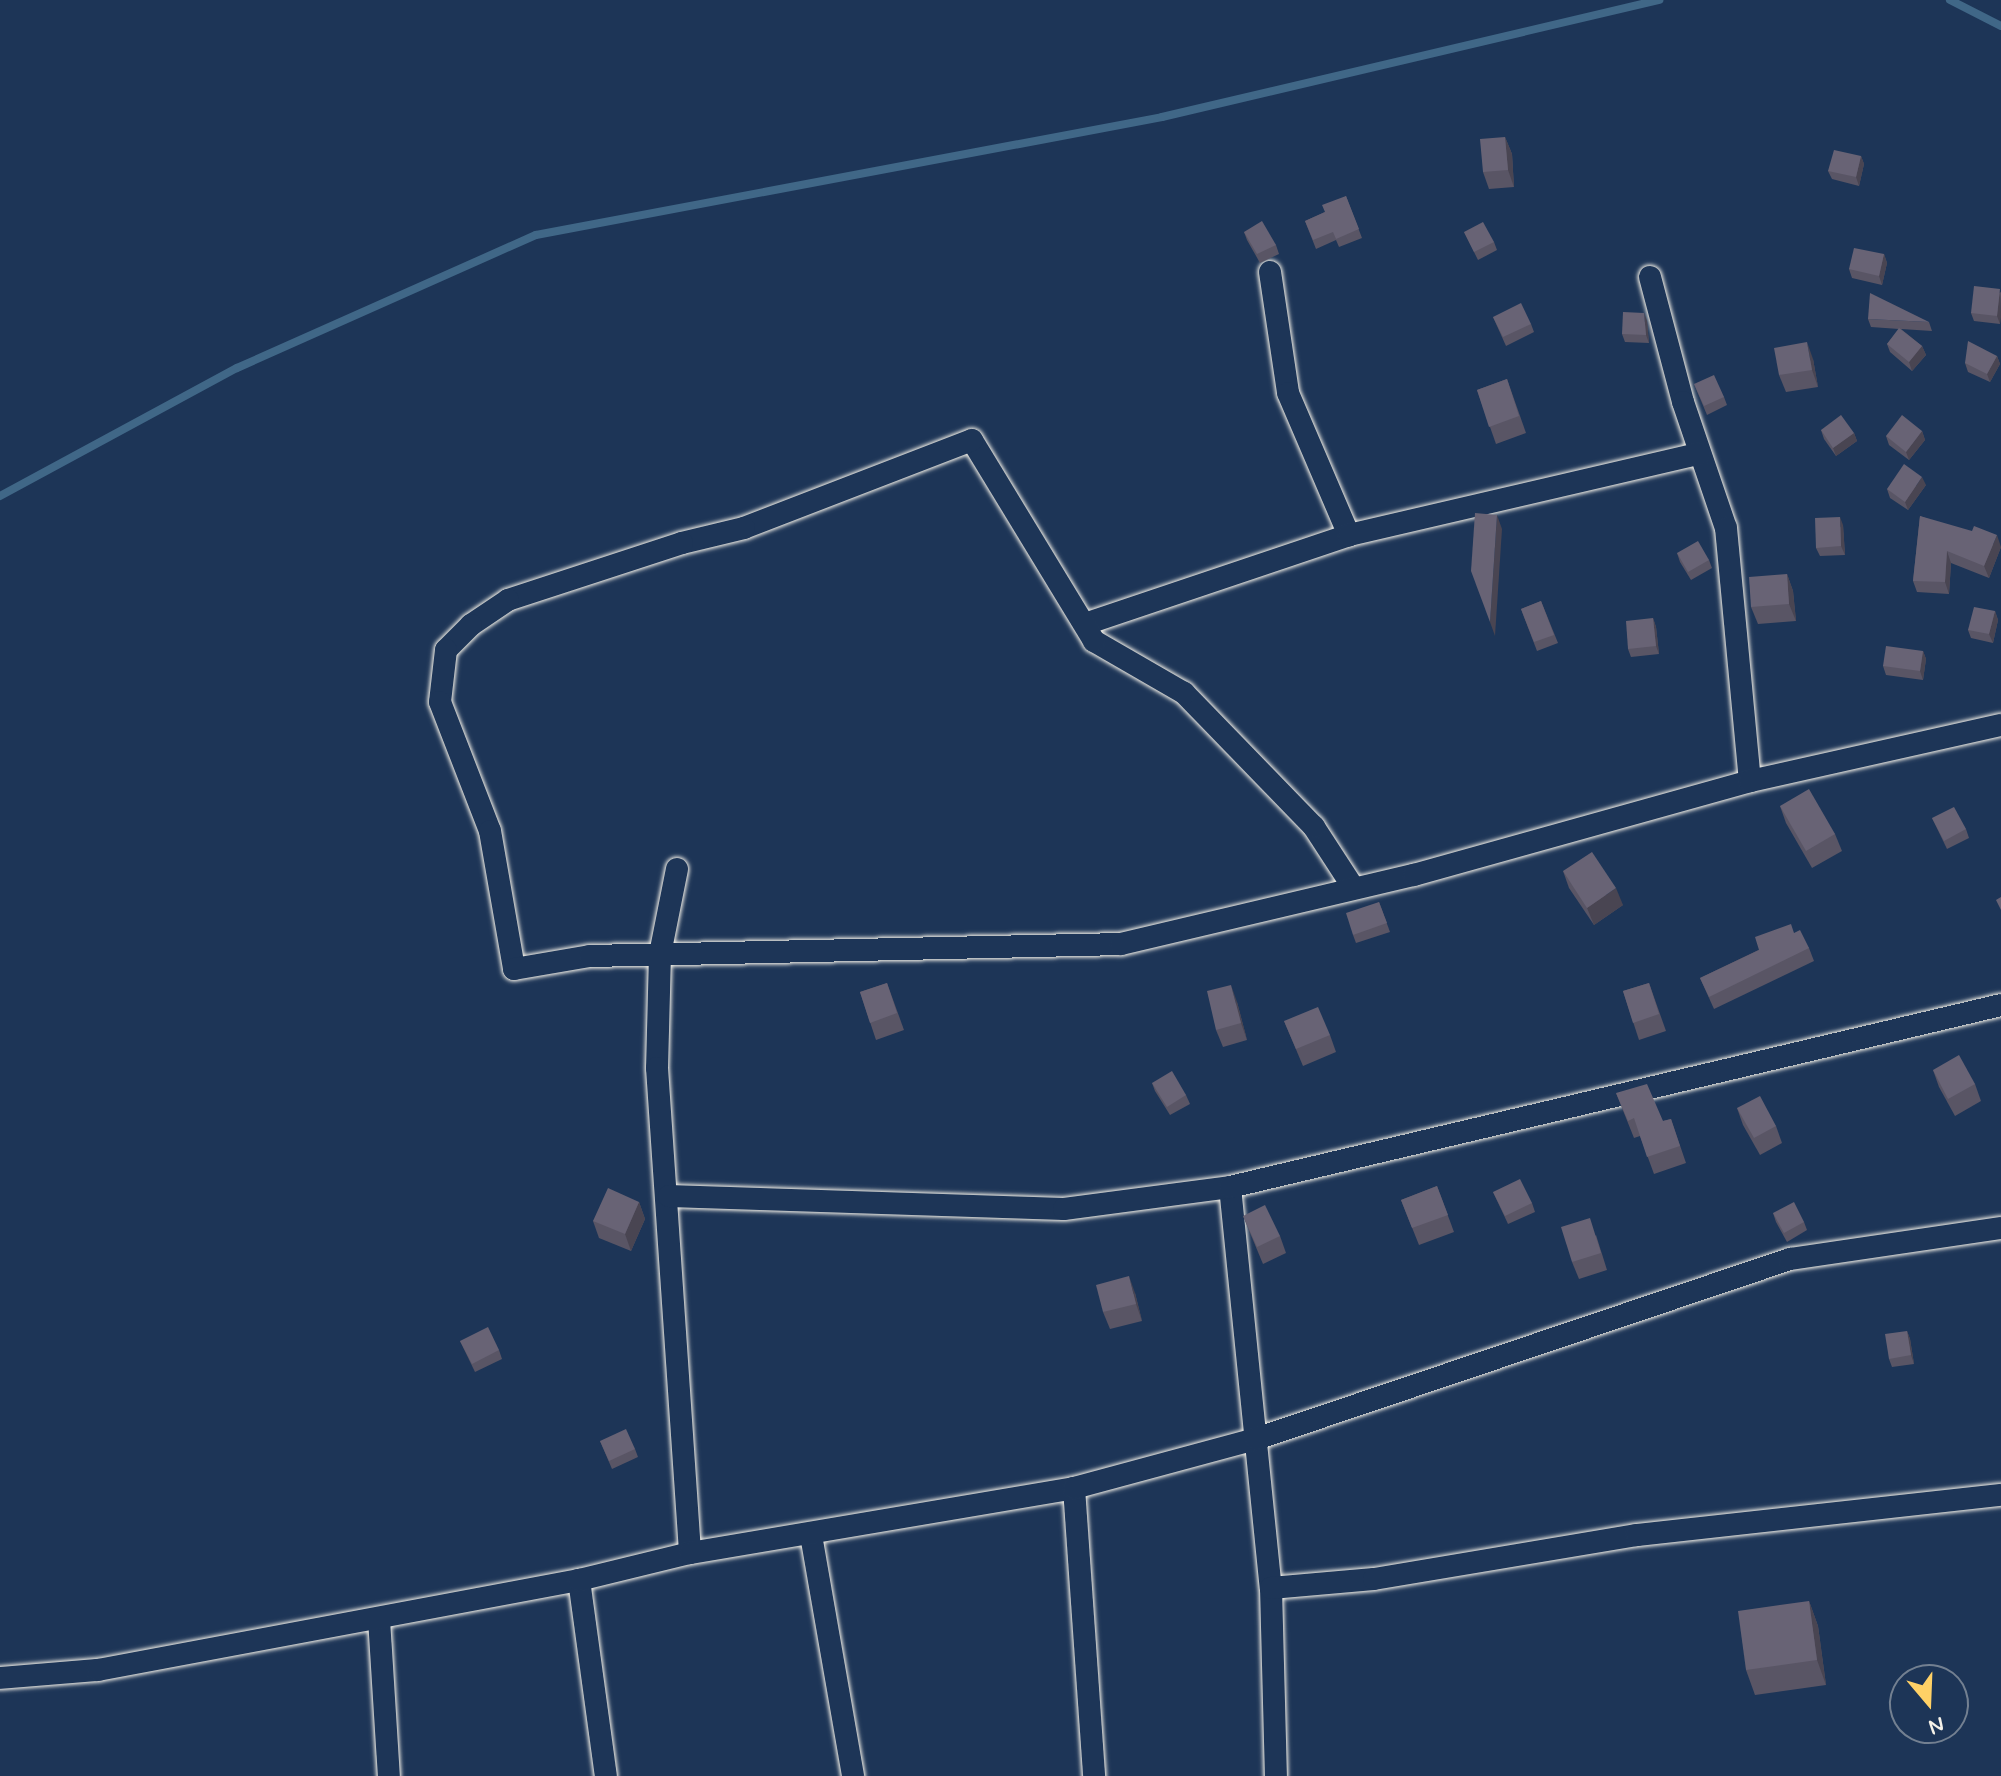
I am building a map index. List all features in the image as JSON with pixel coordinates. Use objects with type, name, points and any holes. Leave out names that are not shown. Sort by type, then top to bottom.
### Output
[{"type":"street","points":[[1270,272],[1288,393],[1349,535]]},
{"type":"street","points":[[1650,277],[1700,453],[1726,528],[1735,590],[1750,781]]},
{"type":"street","points":[[1353,887],[1314,827],[1184,693],[1094,641],[972,440],[744,528],[682,543],[508,600],[471,625],[446,650],[440,702],[490,831],[514,969],[590,956],[1121,944],[1353,887],[1750,781],[2001,725]]},
{"type":"street","points":[[1085,624],[1349,535],[1700,453]]},
{"type":"street","points":[[677,869],[660,954],[657,1068],[669,1196],[690,1553]]},
{"type":"street","points":[[669,1196],[1064,1209],[1230,1187],[2001,1005]]},
{"type":"street","points":[[1230,1187],[1271,1588],[1276,1776]]},
{"type":"street","points":[[0,1678],[98,1670],[579,1580],[690,1553],[811,1535],[1074,1488],[1256,1439],[1790,1259],[2001,1228]]},
{"type":"street","points":[[1074,1488],[1094,1776]]},
{"type":"street","points":[[1271,1588],[1374,1579],[1637,1535],[2001,1495]]},
{"type":"street","points":[[811,1535],[853,1776]]},
{"type":"street","points":[[579,1580],[606,1776]]},
{"type":"street","points":[[379,1619],[389,1776]]},
{"type":"building","points":[[1505,137],[1508,170],[1483,172],[1480,139]]},
{"type":"building","points":[[1834,150],[1861,156],[1856,177],[1828,171]]},
{"type":"building","points":[[1346,196],[1359,229],[1336,239],[1333,232],[1313,240],[1305,221],[1325,212],[1322,205]]},
{"type":"building","points":[[1262,221],[1276,245],[1257,254],[1244,232]]},
{"type":"building","points":[[1483,222],[1494,242],[1474,252],[1464,232]]},
{"type":"building","points":[[1854,248],[1884,254],[1879,276],[1849,269]]},
{"type":"building","points":[[1974,286],[2000,289],[1997,316],[1971,313]]},
{"type":"building","points":[[1870,293],[1929,322],[1868,319]]},
{"type":"building","points":[[1521,303],[1531,324],[1503,337],[1493,317]]},
{"type":"building","points":[[1623,312],[1644,313],[1646,335],[1622,334]]},
{"type":"building","points":[[1899,328],[1922,346],[1909,362],[1887,344]]},
{"type":"building","points":[[1968,341],[1997,356],[1987,374],[1965,363]]},
{"type":"building","points":[[1807,342],[1812,370],[1779,375],[1774,348]]},
{"type":"building","points":[[1714,375],[1724,397],[1704,406],[1694,384]]},
{"type":"building","points":[[1507,379],[1519,416],[1489,427],[1477,390]]},
{"type":"building","points":[[1841,415],[1854,433],[1833,448],[1821,430]]},
{"type":"building","points":[[1902,415],[1922,431],[1906,452],[1886,436]]},
{"type":"building","points":[[1904,464],[1922,477],[1905,502],[1887,489]]},
{"type":"building","points":[[1475,513],[1497,515],[1490,622],[1471,571]]},
{"type":"building","points":[[1920,516],[1972,531],[1974,526],[1997,535],[1984,566],[1947,551],[1945,582],[1913,581]]},
{"type":"building","points":[[1840,517],[1841,546],[1816,548],[1815,518]]},
{"type":"building","points":[[1698,541],[1709,560],[1688,572],[1677,553]]},
{"type":"building","points":[[1787,574],[1789,604],[1751,607],[1749,577]]},
{"type":"building","points":[[1541,601],[1554,635],[1534,642],[1521,609]]},
{"type":"building","points":[[1974,607],[1995,611],[1989,634],[1968,630]]},
{"type":"building","points":[[1653,618],[1656,646],[1628,649],[1626,621]]},
{"type":"building","points":[[1886,646],[1923,651],[1920,671],[1883,666]]},
{"type":"building","points":[[1809,789],[1835,834],[1806,851],[1780,806]]},
{"type":"building","points":[[1954,807],[1966,829],[1944,841],[1932,818]]},
{"type":"building","points":[[1592,852],[1616,888],[1587,908],[1563,871]]},
{"type":"building","points":[[1379,902],[1387,923],[1353,935],[1346,913]]},
{"type":"building","points":[[1791,924],[1794,933],[1800,930],[1809,948],[1709,997],[1700,978],[1759,950],[1755,937]]},
{"type":"building","points":[[887,983],[897,1013],[870,1023],[860,992]]},
{"type":"building","points":[[1649,983],[1659,1014],[1633,1023],[1623,991]]},
{"type":"building","points":[[1231,985],[1241,1023],[1216,1030],[1207,991]]},
{"type":"building","points":[[1318,1007],[1330,1035],[1296,1049],[1284,1021]]},
{"type":"building","points":[[1959,1055],[1975,1084],[1948,1099],[1933,1070]]},
{"type":"building","points":[[1172,1071],[1186,1095],[1167,1107],[1152,1083]]},
{"type":"building","points":[[1647,1084],[1663,1121],[1671,1119],[1680,1146],[1647,1157],[1634,1118],[1628,1121],[1616,1093]]},
{"type":"building","points":[[1760,1096],[1776,1126],[1754,1138],[1737,1108]]},
{"type":"building","points":[[1520,1179],[1532,1203],[1505,1216],[1493,1192]]},
{"type":"building","points":[[1437,1186],[1448,1215],[1412,1228],[1401,1200]]},
{"type":"building","points":[[608,1188],[639,1202],[625,1234],[593,1221]]},
{"type":"building","points":[[1794,1202],[1804,1222],[1784,1233],[1773,1213]]},
{"type":"building","points":[[1265,1205],[1280,1236],[1257,1247],[1243,1216]]},
{"type":"building","points":[[1590,1218],[1601,1253],[1572,1262],[1561,1227]]},
{"type":"building","points":[[1129,1276],[1136,1304],[1103,1312],[1096,1285]]},
{"type":"building","points":[[488,1327],[499,1350],[472,1364],[460,1341]]},
{"type":"building","points":[[1907,1331],[1911,1355],[1889,1359],[1885,1334]]},
{"type":"building","points":[[626,1429],[635,1449],[609,1461],[600,1441]]},
{"type":"building","points":[[1809,1601],[1817,1660],[1746,1670],[1738,1611]]},
{"type":"waterway","points":[[0,496],[237,368],[536,235],[1162,117],[1659,0]]},
{"type":"waterway","points":[[1950,0],[2001,26]]}]
